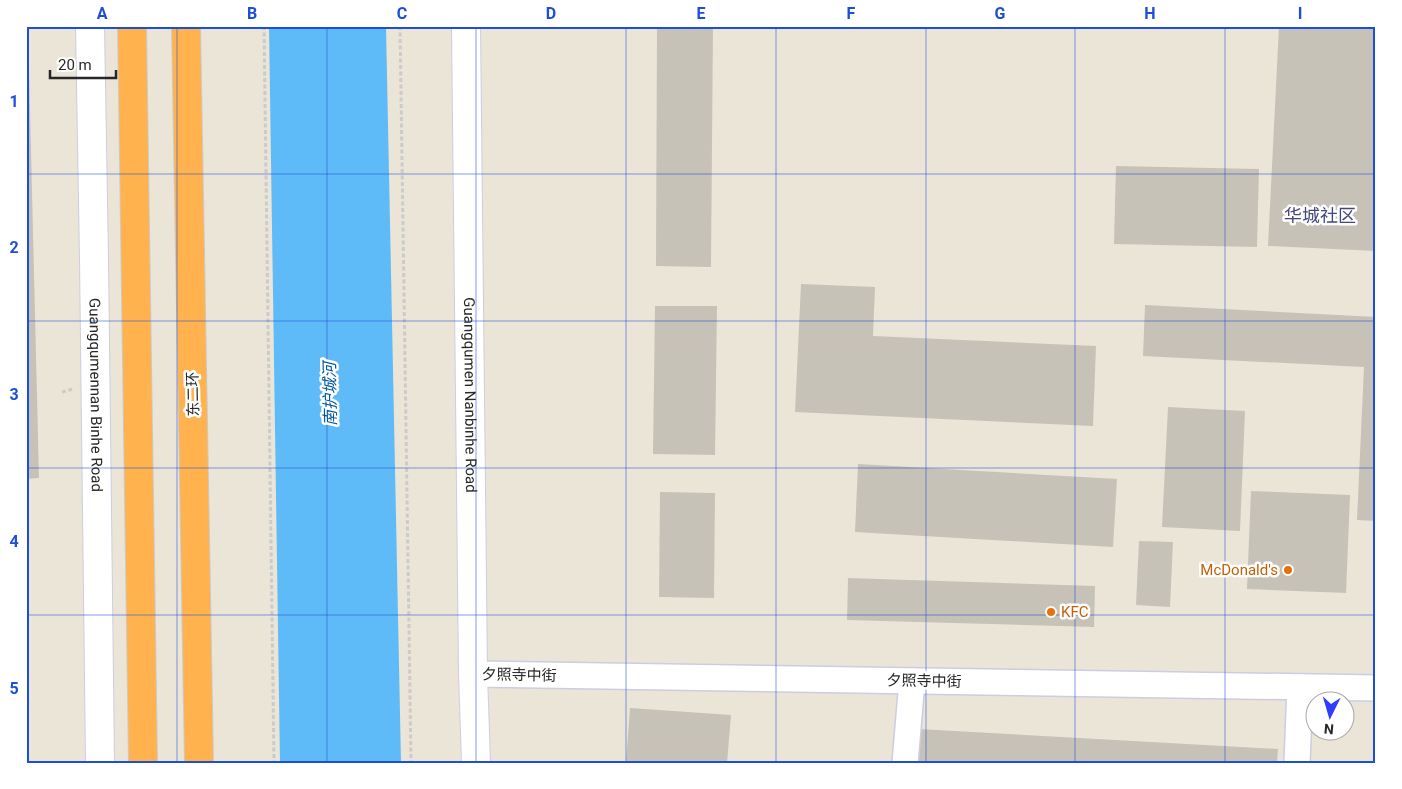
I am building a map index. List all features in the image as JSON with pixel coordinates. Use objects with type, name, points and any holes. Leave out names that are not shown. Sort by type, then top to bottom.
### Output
[{"type":"highway","points":[[132,26],[143,763]]},
{"type":"highway","name":"东二环","points":[[186,26],[199,763]]},
{"type":"street","name":"Guangqumennan Binhe Road","points":[[90,26],[100,763]]},
{"type":"street","name":"Guangqumen Nanbinhe Road","points":[[466,26],[472,674],[476,763]]},
{"type":"street","name":"夕照寺中街","points":[[472,674],[1376,688]]},
{"type":"street","points":[[905,763],[912,681]]},
{"type":"street","points":[[1297,763],[1300,687]]},
{"type":"path","points":[[264,26],[274,763]]},
{"type":"path","points":[[400,26],[411,763]]},
{"type":"water","name":"南护城河","points":[[269,26],[386,26],[401,763],[280,763]]},
{"type":"building","points":[[657,26],[713,26],[711,267],[656,266]]},
{"type":"building","points":[[1279,26],[1376,26],[1376,251],[1268,246]]},
{"type":"building","points":[[26,27],[28,27],[39,478],[26,479]]},
{"type":"building","points":[[1116,166],[1259,169],[1257,247],[1114,244]]},
{"type":"building","points":[[801,284],[875,287],[873,336],[1096,346],[1093,426],[795,412]]},
{"type":"building","points":[[1145,305],[1376,317],[1376,521],[1357,520],[1364,367],[1143,356]]},
{"type":"building","points":[[655,306],[717,306],[715,455],[653,454]]},
{"type":"building","points":[[1168,407],[1245,411],[1240,531],[1162,527]]},
{"type":"building","points":[[858,464],[1117,479],[1113,547],[855,532]]},
{"type":"building","points":[[1251,491],[1350,495],[1346,593],[1247,589]]},
{"type":"building","points":[[660,492],[715,493],[714,598],[659,597]]},
{"type":"building","points":[[1139,541],[1173,542],[1170,607],[1136,605]]},
{"type":"building","points":[[848,578],[1095,586],[1094,627],[847,620]]},
{"type":"building","points":[[630,708],[731,715],[727,763],[626,763]]},
{"type":"building","points":[[918,729],[1278,749],[1277,763],[916,763]]},
{"type":"place","name":"McDonald's","points":[[1288,570]]},
{"type":"place","name":"KFC","points":[[1051,612]]},
{"type":"district","name":"华城社区","points":[[1320,215]]}]
